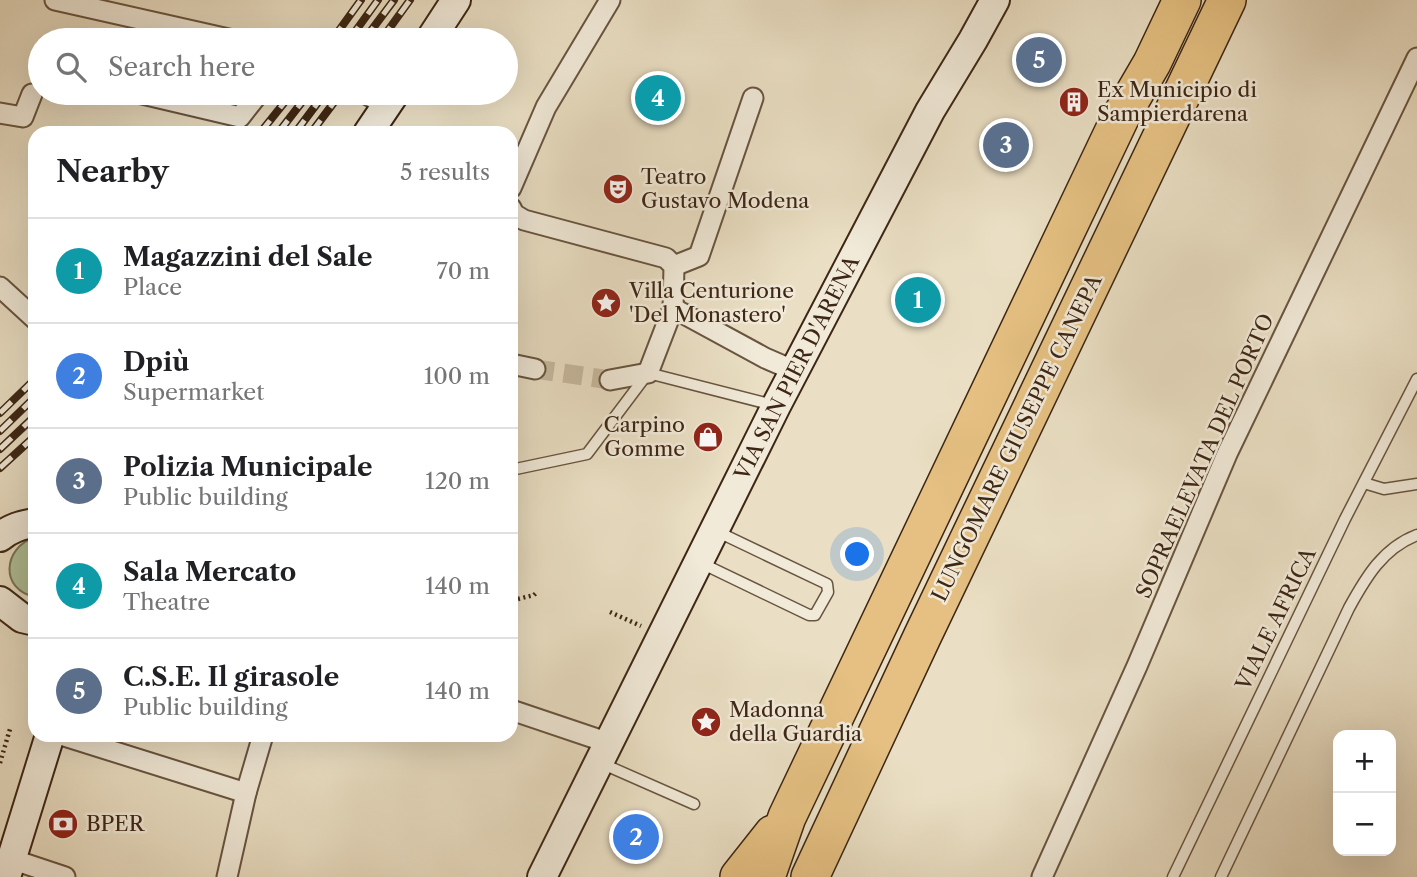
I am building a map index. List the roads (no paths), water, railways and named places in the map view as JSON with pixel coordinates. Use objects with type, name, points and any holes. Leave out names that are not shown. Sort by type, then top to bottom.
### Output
[{"type":"highway","name":"LUNGOMARE GIUSEPPE CANEPA","points":[[766,877],[787,817],[1109,142],[1152,63],[1182,0]]},
{"type":"highway","name":"LUNGOMARE GIUSEPPE CANEPA","points":[[810,877],[1227,0]]},
{"type":"highway","points":[[739,877],[787,817]]},
{"type":"street","points":[[438,28],[456,0]]},
{"type":"street","points":[[518,170],[546,107],[610,0]]},
{"type":"street","name":"VIA SAN PIER D'ARENA","points":[[542,877],[776,406],[930,111],[995,0]]},
{"type":"street","points":[[68,1],[182,28]]},
{"type":"street","name":"SOPRAELEVATA DEL PORTO","points":[[1042,877],[1132,678],[1227,454],[1417,58]]},
{"type":"street","points":[[674,266],[699,256],[753,98]]},
{"type":"street","points":[[0,113],[23,117],[28,104]]},
{"type":"street","points":[[176,105],[240,125],[252,105]]},
{"type":"street","points":[[371,126],[379,105]]},
{"type":"street","points":[[518,216],[666,258],[674,266],[673,308],[648,373],[610,380]]},
{"type":"street","points":[[0,287],[28,313]]},
{"type":"street","points":[[673,308],[765,358],[796,371]]},
{"type":"street","points":[[518,365],[535,369]]},
{"type":"street","points":[[0,537],[9,530],[28,524]]},
{"type":"street","points":[[0,601],[22,618],[28,619]]},
{"type":"street","points":[[518,712],[608,743]]},
{"type":"street","points":[[48,742],[9,868],[65,877]]},
{"type":"street","points":[[83,742],[246,793]]},
{"type":"street","points":[[228,877],[246,793],[261,742]]},
{"type":"lane","points":[[518,469],[587,454],[648,373],[776,406]]},
{"type":"lane","name":"VIALE AFRICA","points":[[1173,877],[1364,482],[1417,379]]},
{"type":"lane","points":[[1364,482],[1384,489],[1417,484]]},
{"type":"lane","points":[[697,562],[809,615],[816,615],[828,592],[827,584],[713,529]]},
{"type":"lane","points":[[1221,877],[1343,619],[1365,579],[1379,560],[1395,546],[1417,535]]},
{"type":"lane","points":[[608,743],[600,763],[694,804]]},
{"type":"tunnel","points":[[535,369],[610,380]]},
{"type":"railway","points":[[341,28],[361,0]]},
{"type":"railway","points":[[358,28],[378,0]]},
{"type":"railway","points":[[373,28],[394,0]]},
{"type":"railway","points":[[390,28],[410,0]]},
{"type":"railway","points":[[266,126],[282,105]]},
{"type":"railway","points":[[283,126],[300,105]]},
{"type":"railway","points":[[300,126],[316,105]]},
{"type":"railway","points":[[316,126],[332,105]]},
{"type":"railway","points":[[0,413],[28,386]]},
{"type":"railway","points":[[0,431],[28,404]]},
{"type":"railway","points":[[0,449],[28,423]]},
{"type":"railway","points":[[0,468],[28,442]]},
{"type":"place","name":"C.S.E. Il girasole","points":[[1039,60]]},
{"type":"place","name":"Sala Mercato","points":[[658,98]]},
{"type":"place","name":"Ex Municipio di Sampierdarena","points":[[1074,102]]},
{"type":"place","name":"Polizia Municipale","points":[[1006,145]]},
{"type":"place","name":"Teatro Gustavo Modena","points":[[618,189]]},
{"type":"place","name":"Magazzini del Sale","points":[[918,300]]},
{"type":"place","name":"Villa Centurione 'Del Monastero'","points":[[606,303]]},
{"type":"place","name":"Carpino Gomme","points":[[708,437]]},
{"type":"place","name":"Madonna della Guardia","points":[[706,722]]},
{"type":"place","name":"BPER","points":[[63,824]]},
{"type":"place","name":"Dpiù","points":[[636,837]]}]
